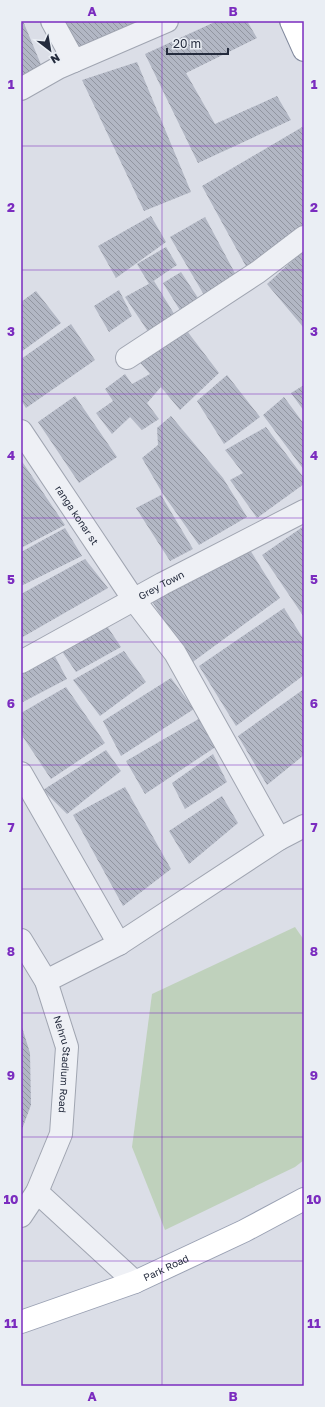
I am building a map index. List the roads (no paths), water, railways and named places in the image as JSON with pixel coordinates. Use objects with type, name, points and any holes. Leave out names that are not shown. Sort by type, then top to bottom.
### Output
[{"type":"main road","points":[[291,21],[304,50]]},
{"type":"main road","name":"Park Road","points":[[21,1322],[135,1282],[244,1230],[304,1199]]},
{"type":"street","points":[[52,21],[74,61]]},
{"type":"street","points":[[21,89],[58,68],[167,21]]},
{"type":"street","points":[[127,358],[258,272],[304,237]]},
{"type":"street","name":"ranga konar st","points":[[21,431],[134,600],[175,653],[279,839]]},
{"type":"street","name":"Grey Town","points":[[21,662],[134,600],[304,511]]},
{"type":"street","points":[[21,773],[119,944]]},
{"type":"street","points":[[46,981],[119,944],[279,839],[304,826]]},
{"type":"street","name":"Nehru Stadium Road","points":[[21,940],[46,981],[67,1047],[61,1134],[38,1192],[21,1216]]},
{"type":"street","points":[[38,1192],[135,1282]]}]
